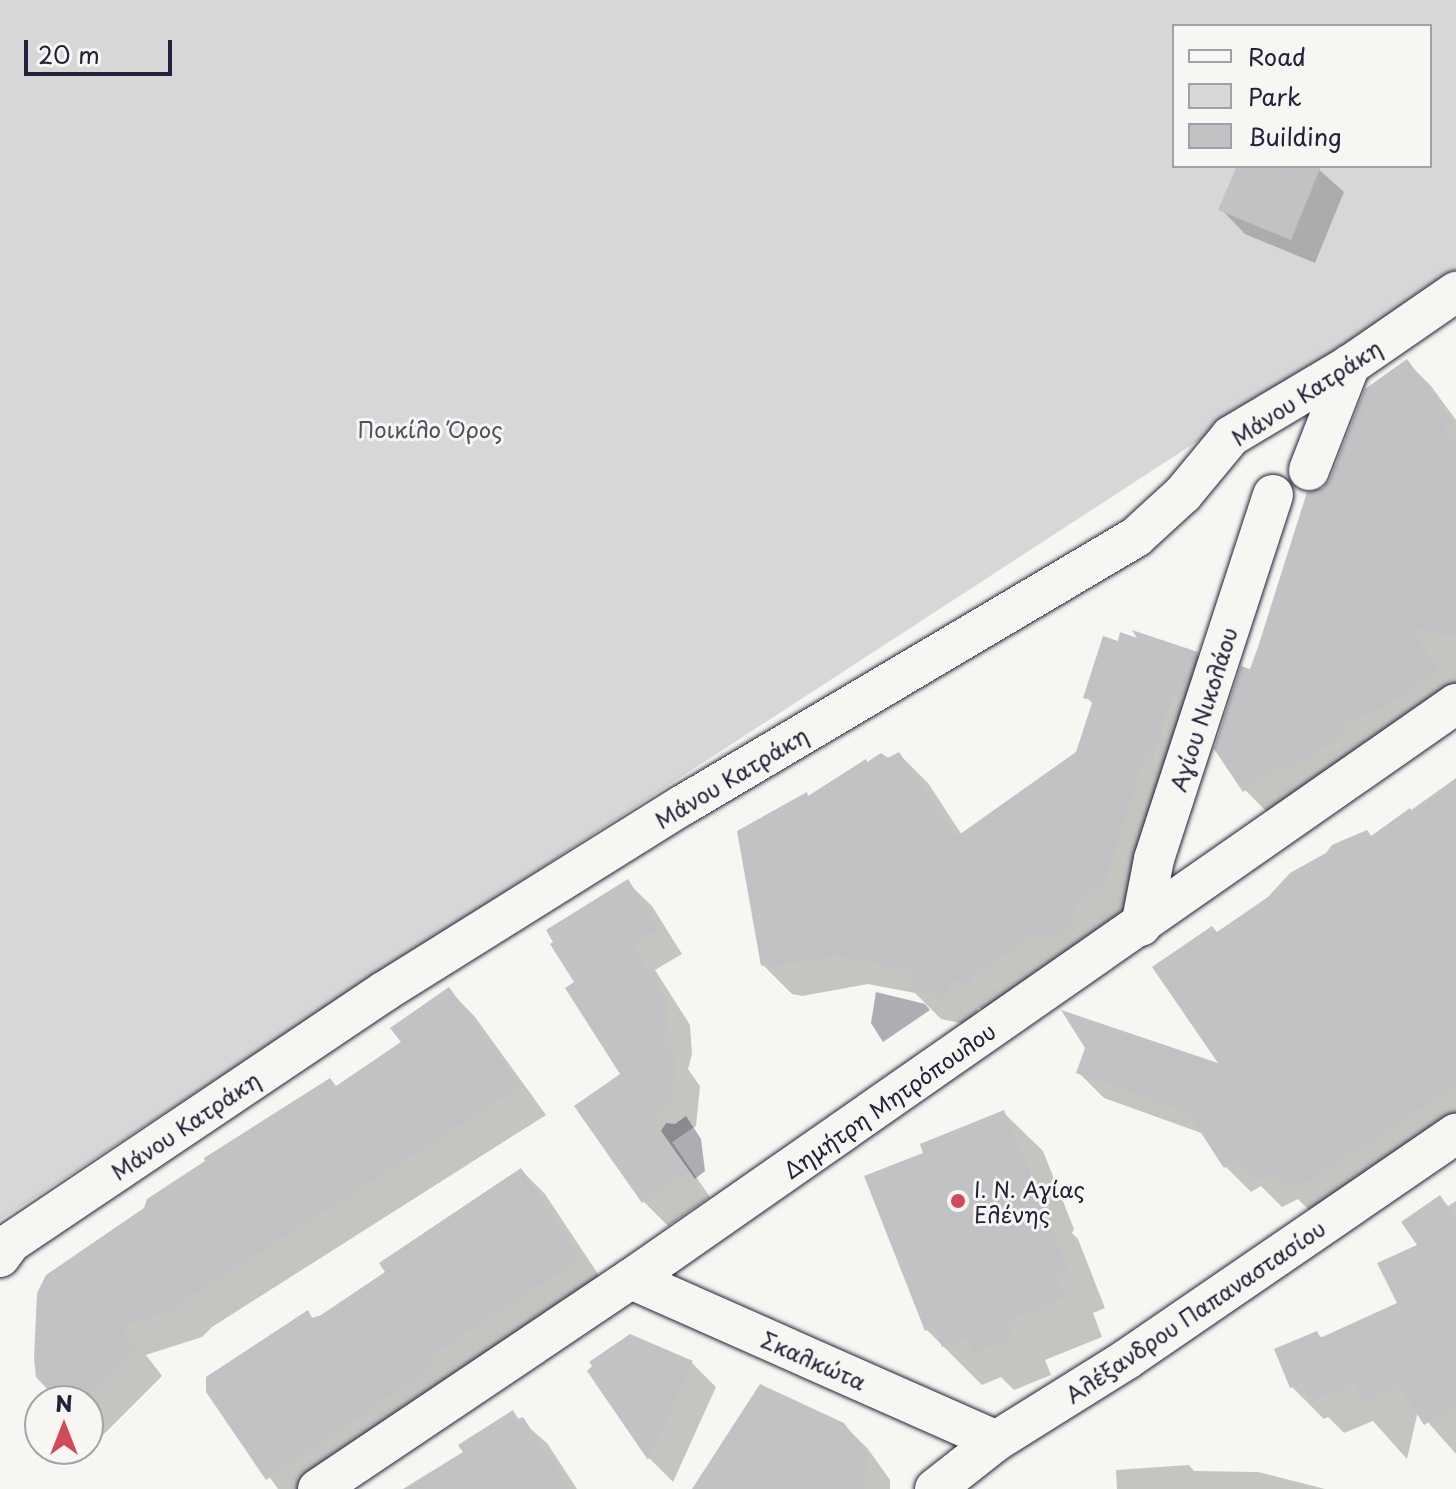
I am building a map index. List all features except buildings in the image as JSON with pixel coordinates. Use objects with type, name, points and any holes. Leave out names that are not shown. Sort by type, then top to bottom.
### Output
[{"type":"street","name":"Μάνου Κατράκη","points":[[0,1257],[10,1243],[385,991],[683,805],[1136,537],[1183,494],[1231,436],[1350,365],[1449,312]]},
{"type":"street","points":[[1309,470],[1350,365]]},
{"type":"street","name":"Αγίου Νικολάου","points":[[1141,926],[1154,859],[1273,495]]},
{"type":"street","name":"Δημήτρη Μητρόπουλου","points":[[318,1489],[631,1279],[1456,704]]},
{"type":"street","name":"Αλέξανδρου Παπαναστασίου","points":[[935,1489],[996,1441],[1127,1359],[1456,1134]]},
{"type":"street","name":"Σκαλκώτα","points":[[631,1279],[996,1441]]},
{"type":"green space","name":"Ποικίλο Όρος","points":[[0,0],[1456,0],[1456,273],[0,1220]]},
{"type":"shaded area","points":[[876,992],[925,1004],[930,1010],[883,1042],[871,1023]]},
{"type":"shaded area","points":[[686,1116],[701,1139],[705,1171],[695,1179],[661,1131],[666,1123],[675,1124]]},
{"type":"place","name":"Ι. Ν. Αγίας Ελένης","points":[[958,1201]]}]
